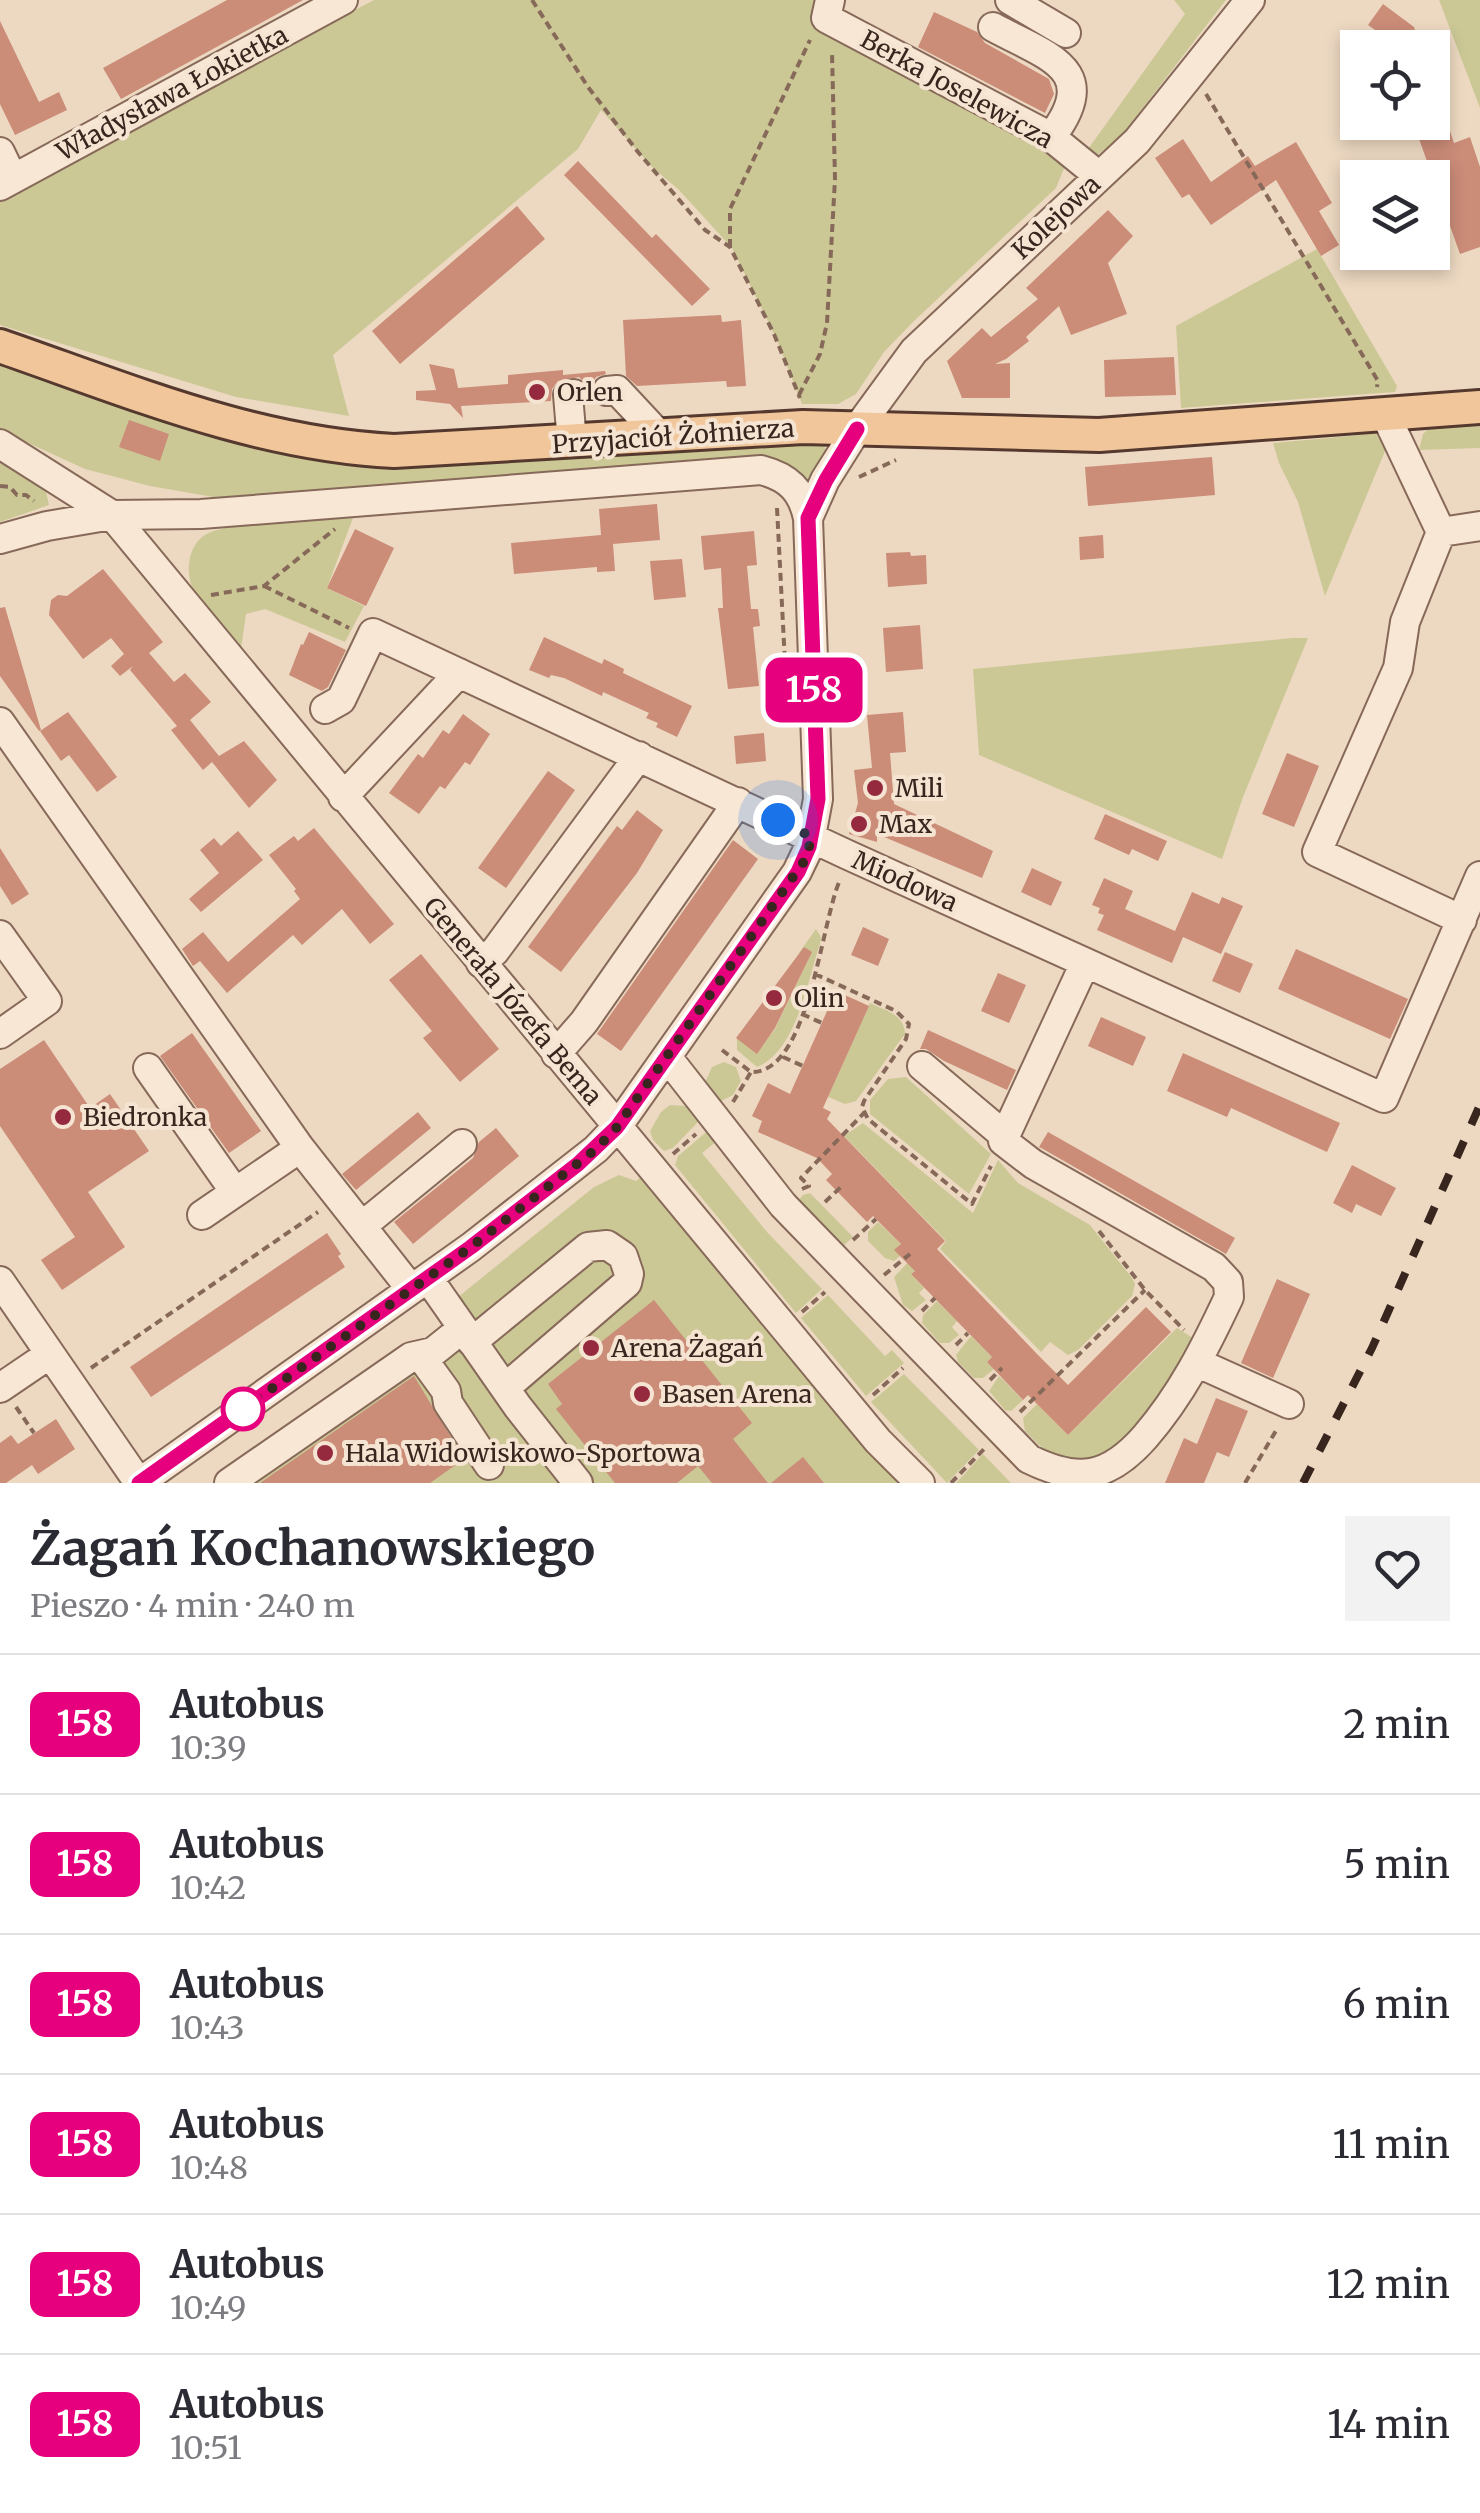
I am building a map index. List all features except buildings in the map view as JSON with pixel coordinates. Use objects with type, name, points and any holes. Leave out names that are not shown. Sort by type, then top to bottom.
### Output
[{"type":"main road","name":"Przyjaciół Żołnierza","points":[[0,346],[235,428],[350,449],[440,451],[738,429],[1099,435],[1480,407]]},
{"type":"street","name":"Władysława Łokietka","points":[[7,183],[343,0]]},
{"type":"street","points":[[1010,0],[1066,33]]},
{"type":"street","name":"Kolejowa","points":[[808,518],[857,429],[914,352],[1136,142],[1250,0]]},
{"type":"street","name":"Berka Joselewicza","points":[[829,13],[1051,138],[1099,176]]},
{"type":"street","points":[[992,27],[1058,62],[1069,75],[1072,105],[1051,138]]},
{"type":"street","points":[[0,152],[7,183]]},
{"type":"street","points":[[607,391],[617,390],[659,436]]},
{"type":"street","points":[[572,442],[568,395],[574,394]]},
{"type":"street","points":[[1378,416],[1441,532]]},
{"type":"street","points":[[0,444],[112,514]]},
{"type":"street","name":"Przyjaciół Żołnierza","points":[[0,539],[112,514],[201,514],[761,470],[787,480],[798,491],[808,518]]},
{"type":"street","name":"Generała Józefa Bema","points":[[112,514],[878,1441],[920,1483]]},
{"type":"street","points":[[0,1281],[139,1483],[420,1284],[578,1164],[617,1127],[798,872],[812,837],[818,799],[808,518]]},
{"type":"street","points":[[1441,532],[1480,526]]},
{"type":"street","points":[[1441,532],[1405,622],[1398,668],[1317,852],[1462,920],[1480,876]]},
{"type":"street","points":[[325,708],[341,700],[373,634]]},
{"type":"street","name":"Miodowa","points":[[373,634],[1384,1098],[1462,920]]},
{"type":"street","points":[[343,797],[459,673]]},
{"type":"street","points":[[0,722],[300,1148],[362,1226],[468,1335],[578,1483]]},
{"type":"street","points":[[481,963],[495,951],[639,756]]},
{"type":"street","points":[[556,1054],[584,1022],[738,802]]},
{"type":"street","points":[[0,935],[47,1002],[0,1034]]},
{"type":"street","points":[[1004,1139],[1085,963]]},
{"type":"street","points":[[667,1057],[764,1184],[1039,1468],[1058,1480],[1082,1483],[1104,1476],[1125,1460],[1169,1410],[1198,1363],[1229,1298],[1228,1282],[1214,1267],[1033,1164],[922,1066]]},
{"type":"street","points":[[148,1068],[235,1192]]},
{"type":"street","points":[[362,1226],[462,1144]]},
{"type":"street","points":[[202,1215],[300,1148]]},
{"type":"street","points":[[228,1483],[411,1356],[433,1352],[468,1335],[588,1247],[607,1245],[624,1256],[627,1283],[504,1388]]},
{"type":"street","points":[[1,1387],[50,1354]]},
{"type":"street","points":[[420,1355],[446,1391],[448,1403],[488,1465]]},
{"type":"street","points":[[1198,1363],[1286,1410]]},
{"type":"path","points":[[532,0],[588,87],[638,152],[706,230],[730,247]]},
{"type":"path","points":[[803,409],[774,334],[730,247],[730,209],[816,28],[829,13]]},
{"type":"path","points":[[799,396],[820,354],[828,323],[835,180],[829,13]]},
{"type":"path","points":[[1194,74],[1378,382],[1378,416]]},
{"type":"path","points":[[851,483],[872,469],[900,459]]},
{"type":"path","points":[[0,486],[10,487],[18,496],[26,495],[41,506]]},
{"type":"path","points":[[776,494],[786,668]]},
{"type":"path","points":[[202,596],[264,586],[348,519]]},
{"type":"path","points":[[264,586],[354,630],[373,634]]},
{"type":"path","points":[[722,1050],[751,1072],[767,1071],[783,1058],[815,974],[842,876]]},
{"type":"path","points":[[815,974],[896,1011],[909,1024],[906,1040],[864,1101],[864,1113],[876,1127],[972,1204],[1004,1139]]},
{"type":"path","points":[[802,1014],[822,1024]]},
{"type":"path","points":[[783,1058],[802,1066]]},
{"type":"path","points":[[725,1108],[738,1099],[751,1072]]},
{"type":"path","points":[[792,1193],[809,1186],[801,1178],[864,1113]]},
{"type":"path","points":[[666,1160],[706,1125]]},
{"type":"path","points":[[825,1202],[842,1186]]},
{"type":"path","points":[[85,1372],[330,1203]]},
{"type":"path","points":[[834,1258],[876,1220]]},
{"type":"path","points":[[866,1292],[910,1254]]},
{"type":"path","points":[[1010,1422],[1145,1290]]},
{"type":"path","points":[[813,1302],[825,1292]]},
{"type":"path","points":[[979,1390],[1002,1368]]},
{"type":"path","points":[[866,1402],[887,1383]]},
{"type":"path","points":[[1,1387],[34,1433]]},
{"type":"path","points":[[1244,1483],[1286,1410]]},
{"type":"path","points":[[951,1483],[972,1462]]},
{"type":"shaded area","points":[[374,0],[822,0],[1049,146],[1065,166],[1056,188],[914,321],[884,352],[856,394],[838,404],[802,404],[776,338],[732,248],[601,110],[578,149],[333,355],[349,416],[236,397],[0,325],[0,197]]},
{"type":"shaded area","points":[[1174,0],[1226,0],[1118,140],[1096,156],[1083,156],[1185,14]]},
{"type":"shaded area","points":[[1439,0],[1480,0],[1480,108]]},
{"type":"shaded area","points":[[1317,249],[1397,386],[1395,392],[1181,408],[1176,326]]},
{"type":"shaded area","points":[[0,362],[217,438],[319,460],[437,465],[594,452],[822,441],[827,453],[804,484],[697,459],[526,477],[219,498],[85,469],[0,430]]},
{"type":"shaded area","points":[[1480,425],[1480,448],[1419,450],[1428,429]]},
{"type":"shaded area","points":[[1394,432],[1406,450],[1385,451],[1325,596],[1298,502],[1273,443]]},
{"type":"shaded area","points":[[0,457],[45,487],[49,505],[0,522]]},
{"type":"shaded area","points":[[354,515],[327,588],[364,606],[345,642],[265,609],[246,614],[240,656],[207,614],[192,587],[190,560],[197,542],[213,531],[229,527]]},
{"type":"shaded area","points":[[1308,638],[1222,859],[979,755],[973,669]]},
{"type":"shaded area","points":[[816,929],[820,944],[799,1013],[782,1046],[757,1067],[737,1050],[737,1036],[757,1053],[775,1029],[808,960],[799,953]]},
{"type":"shaded area","points":[[870,1003],[898,1018],[905,1034],[856,1101],[845,1104],[828,1097]]},
{"type":"shaded area","points":[[724,1062],[736,1067],[741,1081],[733,1095],[719,1102],[704,1085],[712,1067]]},
{"type":"shaded area","points":[[906,1077],[991,1154],[969,1194],[870,1114],[870,1100],[888,1079]]},
{"type":"shaded area","points":[[670,1105],[686,1106],[698,1122],[673,1148],[664,1151],[650,1131]]},
{"type":"shaded area","points":[[863,1123],[973,1213],[998,1160],[1018,1183],[1090,1225],[1132,1278],[1132,1296],[1078,1350],[1068,1355],[1050,1342],[1041,1352],[940,1249],[946,1241],[844,1136]]},
{"type":"shaded area","points":[[711,1128],[717,1141],[702,1153],[767,1232],[822,1289],[796,1313],[675,1165],[678,1156]]},
{"type":"shaded area","name":"Arena Żagań","points":[[619,1175],[636,1181],[640,1178],[866,1447],[901,1483],[249,1483],[464,1331],[447,1306],[594,1187]]},
{"type":"shaded area","points":[[810,1193],[853,1237],[839,1250],[797,1202]]},
{"type":"shaded area","points":[[878,1222],[901,1244],[895,1250],[900,1256],[894,1261],[885,1258],[868,1241],[868,1232]]},
{"type":"shaded area","points":[[913,1257],[921,1265],[911,1274],[924,1288],[919,1293],[926,1300],[912,1311],[903,1305],[894,1277]]},
{"type":"shaded area","points":[[828,1295],[885,1356],[892,1350],[904,1363],[866,1396],[801,1318]]},
{"type":"shaded area","points":[[937,1301],[957,1321],[952,1327],[959,1335],[949,1343],[940,1343],[922,1323],[923,1315]]},
{"type":"shaded area","points":[[1177,1328],[1193,1338],[1174,1374],[1138,1424],[1093,1465],[1052,1458],[1025,1431],[1023,1418],[1037,1404],[1068,1435]]},
{"type":"shaded area","points":[[971,1336],[992,1357],[987,1362],[994,1369],[983,1378],[974,1378],[956,1355]]},
{"type":"shaded area","points":[[904,1374],[979,1450],[947,1483],[871,1402]]},
{"type":"shaded area","points":[[999,1376],[1023,1400],[1011,1411],[1005,1410],[989,1391]]},
{"type":"shaded area","points":[[983,1454],[1011,1483],[956,1483]]},
{"type":"railway","points":[[1303,1483],[1372,1348],[1480,1105]]},
{"type":"bus line","name":"158","points":[[139,1483],[471,1247],[596,1149],[617,1127],[798,872],[809,847],[818,799],[808,518],[857,429]]},
{"type":"place","name":"Orlen","points":[[537,392]]},
{"type":"place","name":"Mili","points":[[875,788]]},
{"type":"place","name":"Max","points":[[859,824]]},
{"type":"place","name":"Olin","points":[[774,998]]},
{"type":"place","name":"Biedronka","points":[[63,1117]]},
{"type":"place","name":"Arena Żagań","points":[[591,1348]]},
{"type":"place","name":"Basen Arena","points":[[642,1394]]},
{"type":"place","name":"Hala Widowiskowo-Sportowa","points":[[325,1453]]},
{"type":"route","points":[[243,1409],[471,1247],[608,1138],[805,860],[812,837],[778,820]]}]
